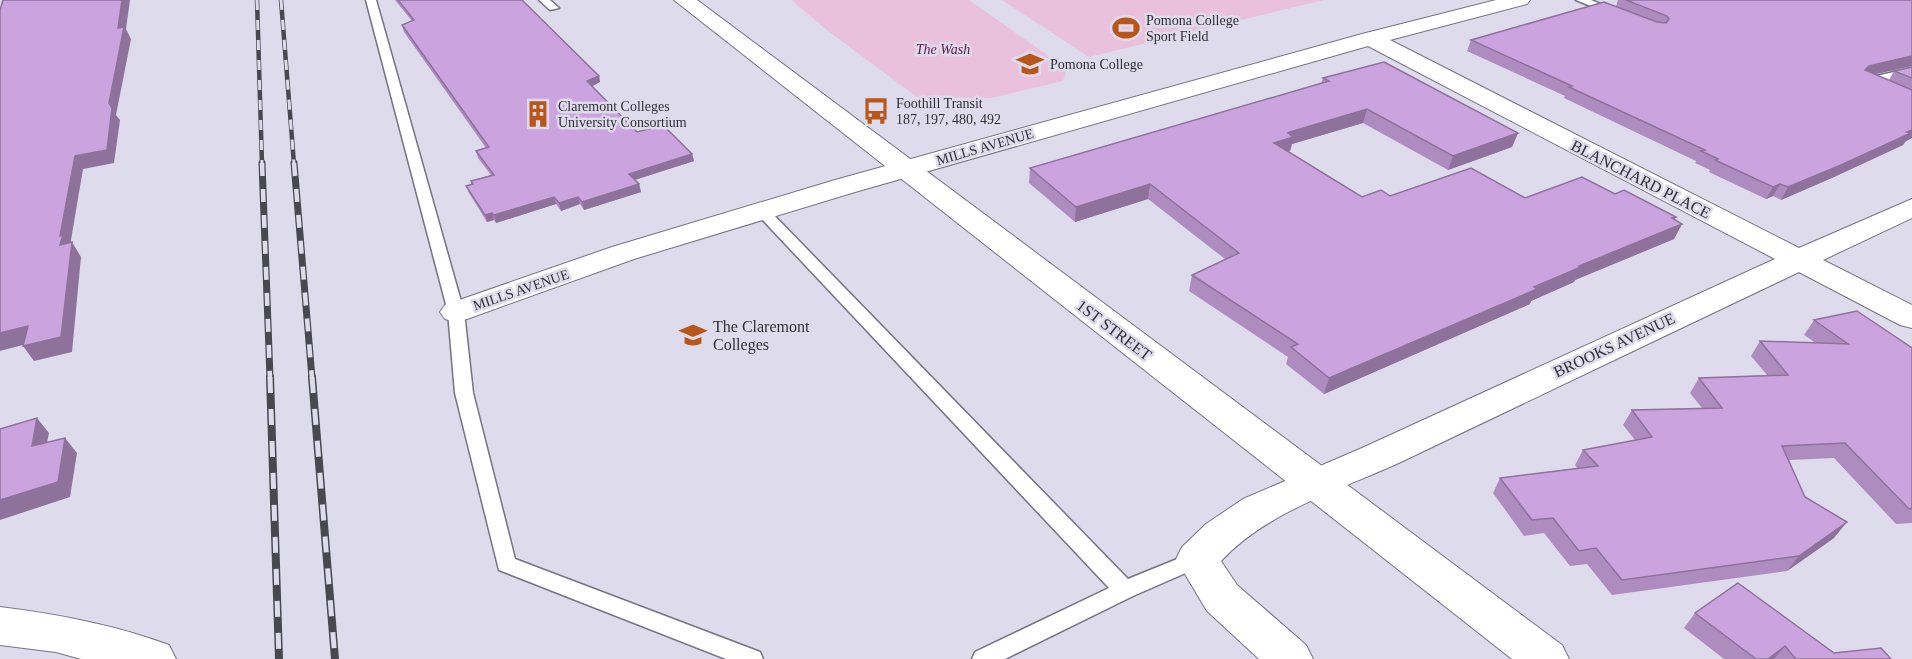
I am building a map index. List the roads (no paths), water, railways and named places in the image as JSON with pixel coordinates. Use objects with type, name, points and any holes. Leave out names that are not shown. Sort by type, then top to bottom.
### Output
[{"type":"street","name":"1ST STREET","points":[[684,0],[1545,659]]},
{"type":"street","name":"MILLS AVENUE","points":[[456,312],[623,253],[904,169],[1370,39],[1520,0]]},
{"type":"street","name":"BLANCHARD PLACE","points":[[1370,39],[1912,318]]},
{"type":"street","name":"BROOKS AVENUE","points":[[1197,559],[1220,535],[1257,510],[1317,485],[1912,207]]},
{"type":"street","points":[[1197,559],[1222,598],[1290,659]]},
{"type":"street","points":[[0,626],[56,633],[153,659]]},
{"type":"lane","points":[[371,0],[456,312],[465,393],[506,564],[752,659]]},
{"type":"lane","points":[[544,0],[554,8]]},
{"type":"lane","points":[[1581,0],[1624,16]]},
{"type":"lane","points":[[1912,71],[1867,81],[1912,98]]},
{"type":"lane","points":[[762,211],[1125,590]]},
{"type":"lane","points":[[983,659],[1125,590],[1197,559]]},
{"type":"railway","points":[[257,0],[262,164]]},
{"type":"railway","points":[[281,0],[294,164]]},
{"type":"railway","points":[[262,163],[270,378]]},
{"type":"railway","points":[[294,163],[312,378]]},
{"type":"railway","points":[[270,377],[279,659]]},
{"type":"railway","points":[[312,377],[335,659]]},
{"type":"place","name":"Pomona College Sport Field","points":[[1126,28]]},
{"type":"place","name":"Pomona College","points":[[1030,64]]},
{"type":"place","name":"Foothill Transit 187, 197, 480, 492","points":[[876,111]]},
{"type":"place","name":"Claremont Colleges University Consortium","points":[[538,114]]},
{"type":"place","name":"The Claremont Colleges","points":[[693,335]]},
{"type":"park label","name":"The Wash","points":[[943,49]]}]
